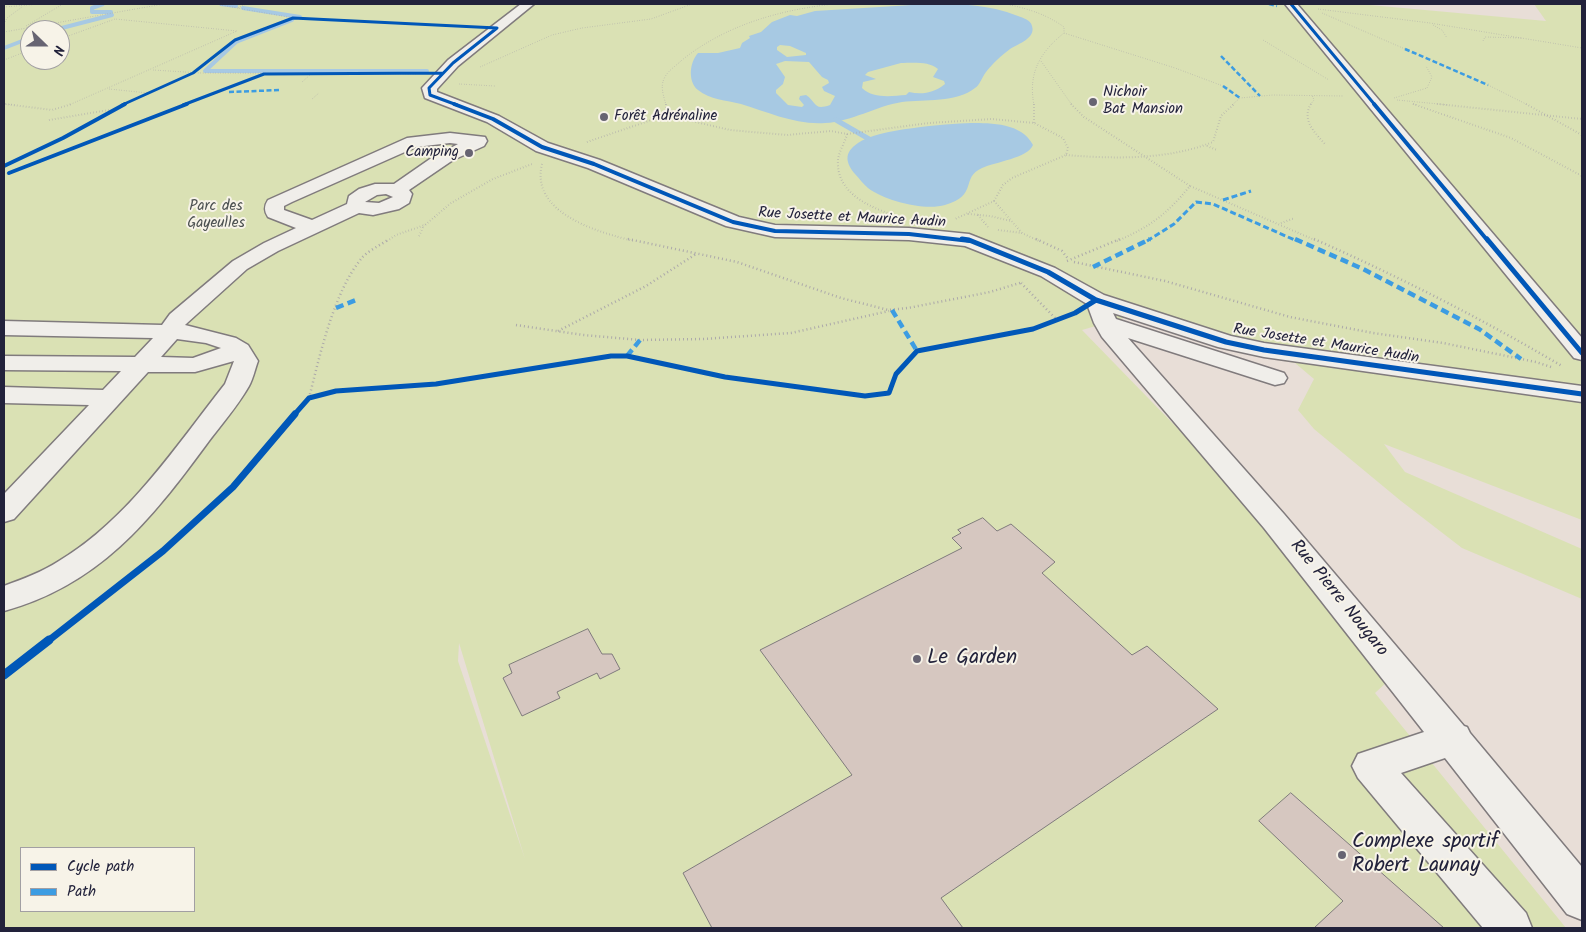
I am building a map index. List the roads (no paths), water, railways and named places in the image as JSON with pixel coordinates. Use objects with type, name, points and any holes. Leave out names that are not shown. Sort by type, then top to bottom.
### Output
[{"type":"street","name":"Rue Josette et Maurice Audin","points":[[528,4],[443,73],[429,88],[430,94],[493,119],[542,147],[555,162],[594,164],[733,222],[775,231],[941,236],[979,243],[1048,272],[1100,311],[1226,342],[1264,350],[1582,394]]},
{"type":"street","points":[[1291,4],[1360,97],[1582,353]]},
{"type":"street","points":[[4,512],[142,365],[166,338],[169,330],[178,319],[240,265],[271,247],[358,206],[356,200],[364,194],[384,189],[397,190],[459,149],[511,131]]},
{"type":"street","points":[[313,227],[275,213],[275,204],[413,142],[450,138],[478,142]]},
{"type":"street","points":[[1100,311],[1275,378]]},
{"type":"street","name":"Rue Pierre Nougaro","points":[[1100,311],[1110,332],[1274,521],[1454,739],[1582,899]]},
{"type":"street","points":[[4,328],[169,330],[209,337],[240,350],[246,361],[237,385],[142,507],[95,551],[73,568],[44,583],[4,599]]},
{"type":"street","points":[[4,363],[195,365],[240,350]]},
{"type":"street","points":[[4,395],[110,398]]},
{"type":"street","points":[[1454,739],[1371,766],[1512,928]]},
{"type":"water","points":[[928,4],[974,6],[996,9],[1024,18],[1031,24],[1033,30],[1029,37],[997,60],[986,72],[977,87],[968,93],[940,100],[892,104],[835,122],[814,123],[792,120],[741,104],[713,98],[695,87],[691,77],[691,67],[698,53],[718,53],[740,48],[742,43],[750,38],[749,36],[761,32],[772,22],[790,15],[797,16],[815,11]],"holes":[[[780,45],[790,46],[806,53],[806,55],[787,57],[777,50],[777,47]],[[785,61],[809,62],[822,77],[828,80],[829,83],[822,87],[824,91],[835,96],[830,105],[825,107],[818,106],[806,95],[800,96],[799,99],[804,105],[802,107],[788,105],[776,93],[776,90],[783,84],[785,77],[776,64]],[[901,63],[925,64],[938,69],[933,77],[944,81],[945,84],[928,93],[909,92],[906,95],[883,96],[866,92],[862,88],[863,82],[876,79],[865,75],[868,72]]]},
{"type":"water","points":[[971,123],[997,124],[1014,128],[1028,138],[1033,145],[1025,153],[975,172],[966,192],[955,201],[945,205],[937,207],[916,206],[884,197],[866,186],[852,170],[848,162],[848,154],[853,147],[867,138],[912,128]]},
{"type":"waterway","points":[[103,4],[92,8],[92,12],[111,12]]},
{"type":"waterway","points":[[221,4],[236,6]]},
{"type":"waterway","points":[[243,8],[300,17]]},
{"type":"waterway","points":[[70,26],[112,15]]},
{"type":"waterway","points":[[292,20],[236,42],[205,71],[427,71]]},
{"type":"waterway","points":[[4,48],[20,42]]},
{"type":"waterway","points":[[836,120],[869,139]]},
{"type":"place","name":"Nichoir Bat Mansion","points":[[1093,102]]},
{"type":"place","name":"Forêt Adrénaline","points":[[604,117]]},
{"type":"place","name":"Camping","points":[[469,153]]},
{"type":"place","name":"Le Garden","points":[[917,659]]},
{"type":"place","name":"Complexe sportif Robert Launay","points":[[1342,855]]},
{"type":"park label","name":"Parc des Gayeulles","points":[[216,216]]}]
